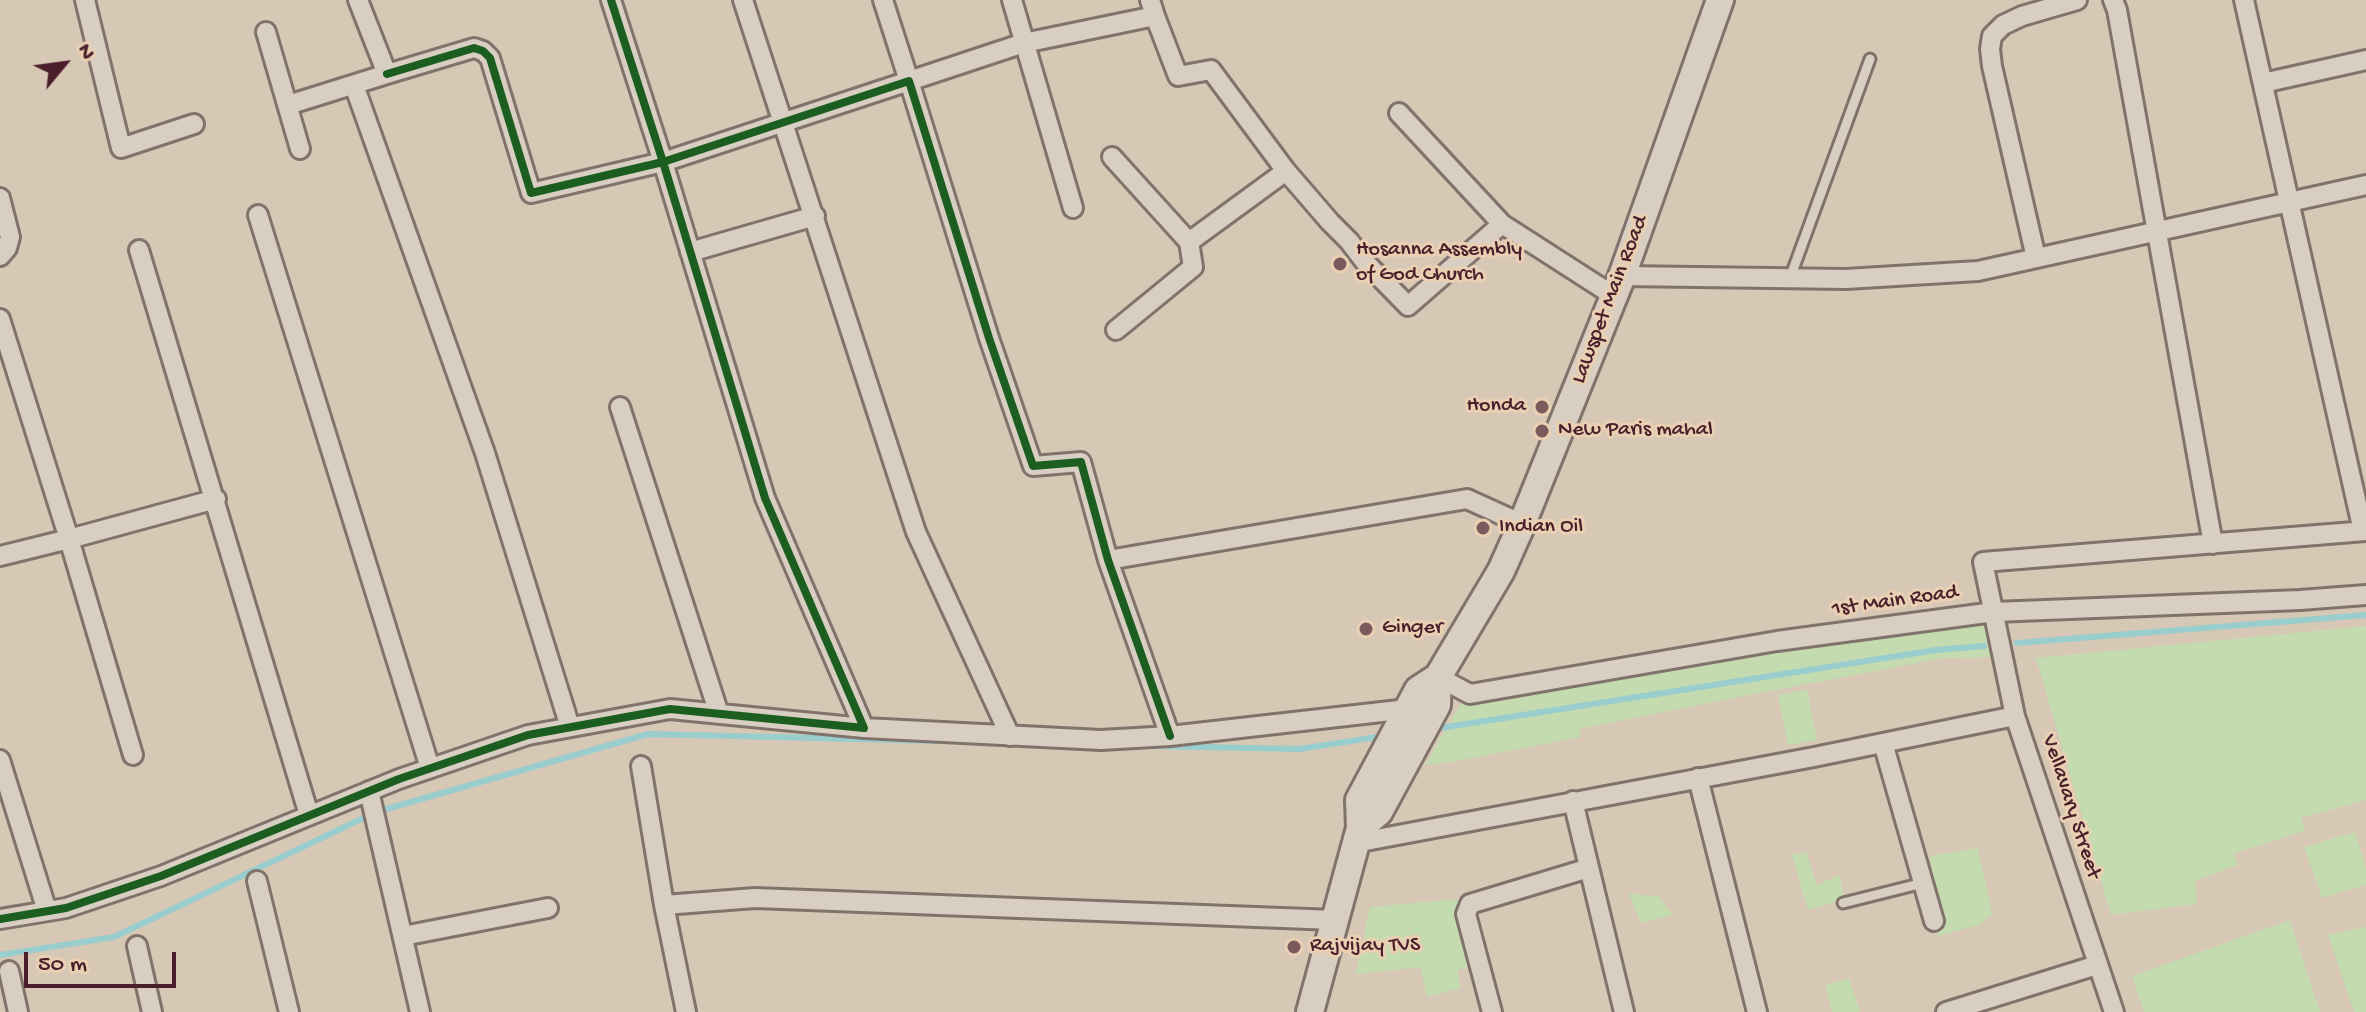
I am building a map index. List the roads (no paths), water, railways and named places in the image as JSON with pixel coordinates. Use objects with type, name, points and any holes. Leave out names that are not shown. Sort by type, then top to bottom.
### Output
[{"type":"street","points":[[85,0],[121,148],[194,124]]},
{"type":"street","points":[[358,0],[387,74]]},
{"type":"street","points":[[611,0],[765,498],[864,728]]},
{"type":"street","points":[[743,0],[916,532],[1010,736]]},
{"type":"street","points":[[883,0],[989,338],[1033,466],[1081,462],[1108,560],[1170,736]]},
{"type":"street","points":[[1012,0],[1073,208]]},
{"type":"street","name":"Lawspet Main Road","points":[[1438,677],[1501,571],[1522,524],[1618,286],[1720,0]]},
{"type":"street","points":[[2036,258],[1992,66],[1992,36],[2003,25],[2022,16],[2077,0]]},
{"type":"street","points":[[2113,0],[2213,544],[2364,531],[2244,0]]},
{"type":"street","points":[[288,105],[474,48],[483,51],[490,58],[531,193],[663,162],[1024,43],[1152,8],[1178,76],[1211,70],[1286,171],[1365,262],[1408,306],[1502,224]]},
{"type":"street","points":[[266,32],[300,149]]},
{"type":"street","points":[[2263,83],[2366,60]]},
{"type":"street","points":[[354,85],[485,453],[570,727]]},
{"type":"street","points":[[1399,113],[1502,224],[1618,286],[1789,278],[1846,279],[1978,271],[2366,185]]},
{"type":"street","points":[[1112,157],[1189,242],[1193,267],[1116,330]]},
{"type":"street","points":[[1189,242],[1286,171]]},
{"type":"street","points":[[0,198],[10,237],[7,248],[0,256]]},
{"type":"street","points":[[258,215],[430,768]]},
{"type":"street","points":[[690,252],[815,216]]},
{"type":"street","points":[[139,250],[309,815]]},
{"type":"street","points":[[0,319],[133,755]]},
{"type":"street","points":[[620,407],[719,714]]},
{"type":"street","points":[[0,556],[216,499]]},
{"type":"street","points":[[1108,560],[1467,499],[1522,524]]},
{"type":"street","name":"Vellavary Street","points":[[2114,1012],[2015,716],[1983,562],[2213,544]]},
{"type":"street","name":"1st Main Road","points":[[1438,677],[1470,694],[1777,641],[1994,612],[2366,595]]},
{"type":"street","points":[[1310,1012],[1358,836],[1359,800],[1418,690],[1438,677]]},
{"type":"street","points":[[1358,836],[1379,812],[1437,705],[1438,677]]},
{"type":"street","points":[[0,919],[66,908],[161,876],[369,791],[528,735],[670,709],[864,728],[1101,740],[1170,736],[1408,709]]},
{"type":"street","points":[[1358,836],[1573,801],[2015,716]]},
{"type":"street","points":[[1883,743],[1934,921]]},
{"type":"street","points":[[0,760],[47,911]]},
{"type":"street","points":[[641,766],[680,1011]]},
{"type":"street","points":[[1698,778],[1757,1012]]},
{"type":"street","points":[[369,791],[420,1012]]},
{"type":"street","points":[[1573,801],[1624,1012]]},
{"type":"street","points":[[1492,1012],[1466,914],[1470,904],[1589,868]]},
{"type":"street","points":[[257,881],[289,1012]]},
{"type":"street","points":[[664,905],[755,898],[1335,920]]},
{"type":"street","points":[[403,936],[548,908]]},
{"type":"street","points":[[137,946],[152,1012]]},
{"type":"street","points":[[1946,1012],[2097,965]]},
{"type":"street","points":[[9,971],[18,1012]]},
{"type":"lane","points":[[1789,278],[1870,59]]},
{"type":"lane","points":[[1843,903],[1923,883]]},
{"type":"waterway","points":[[2017,643],[2366,615]]},
{"type":"waterway","points":[[1434,729],[1936,650],[1984,646]]},
{"type":"waterway","points":[[0,955],[114,937],[376,812],[648,734],[940,741]]},
{"type":"waterway","points":[[1148,746],[1300,749],[1383,736]]},
{"type":"place","name":"Hosanna Assembly of God Church","points":[[1340,264]]},
{"type":"place","name":"Honda","points":[[1542,407]]},
{"type":"place","name":"New Paris mahal","points":[[1542,431]]},
{"type":"place","name":"Indian Oil","points":[[1483,528]]},
{"type":"place","name":"Ginger","points":[[1366,629]]},
{"type":"place","name":"Rajvijay TVS","points":[[1294,947]]}]
